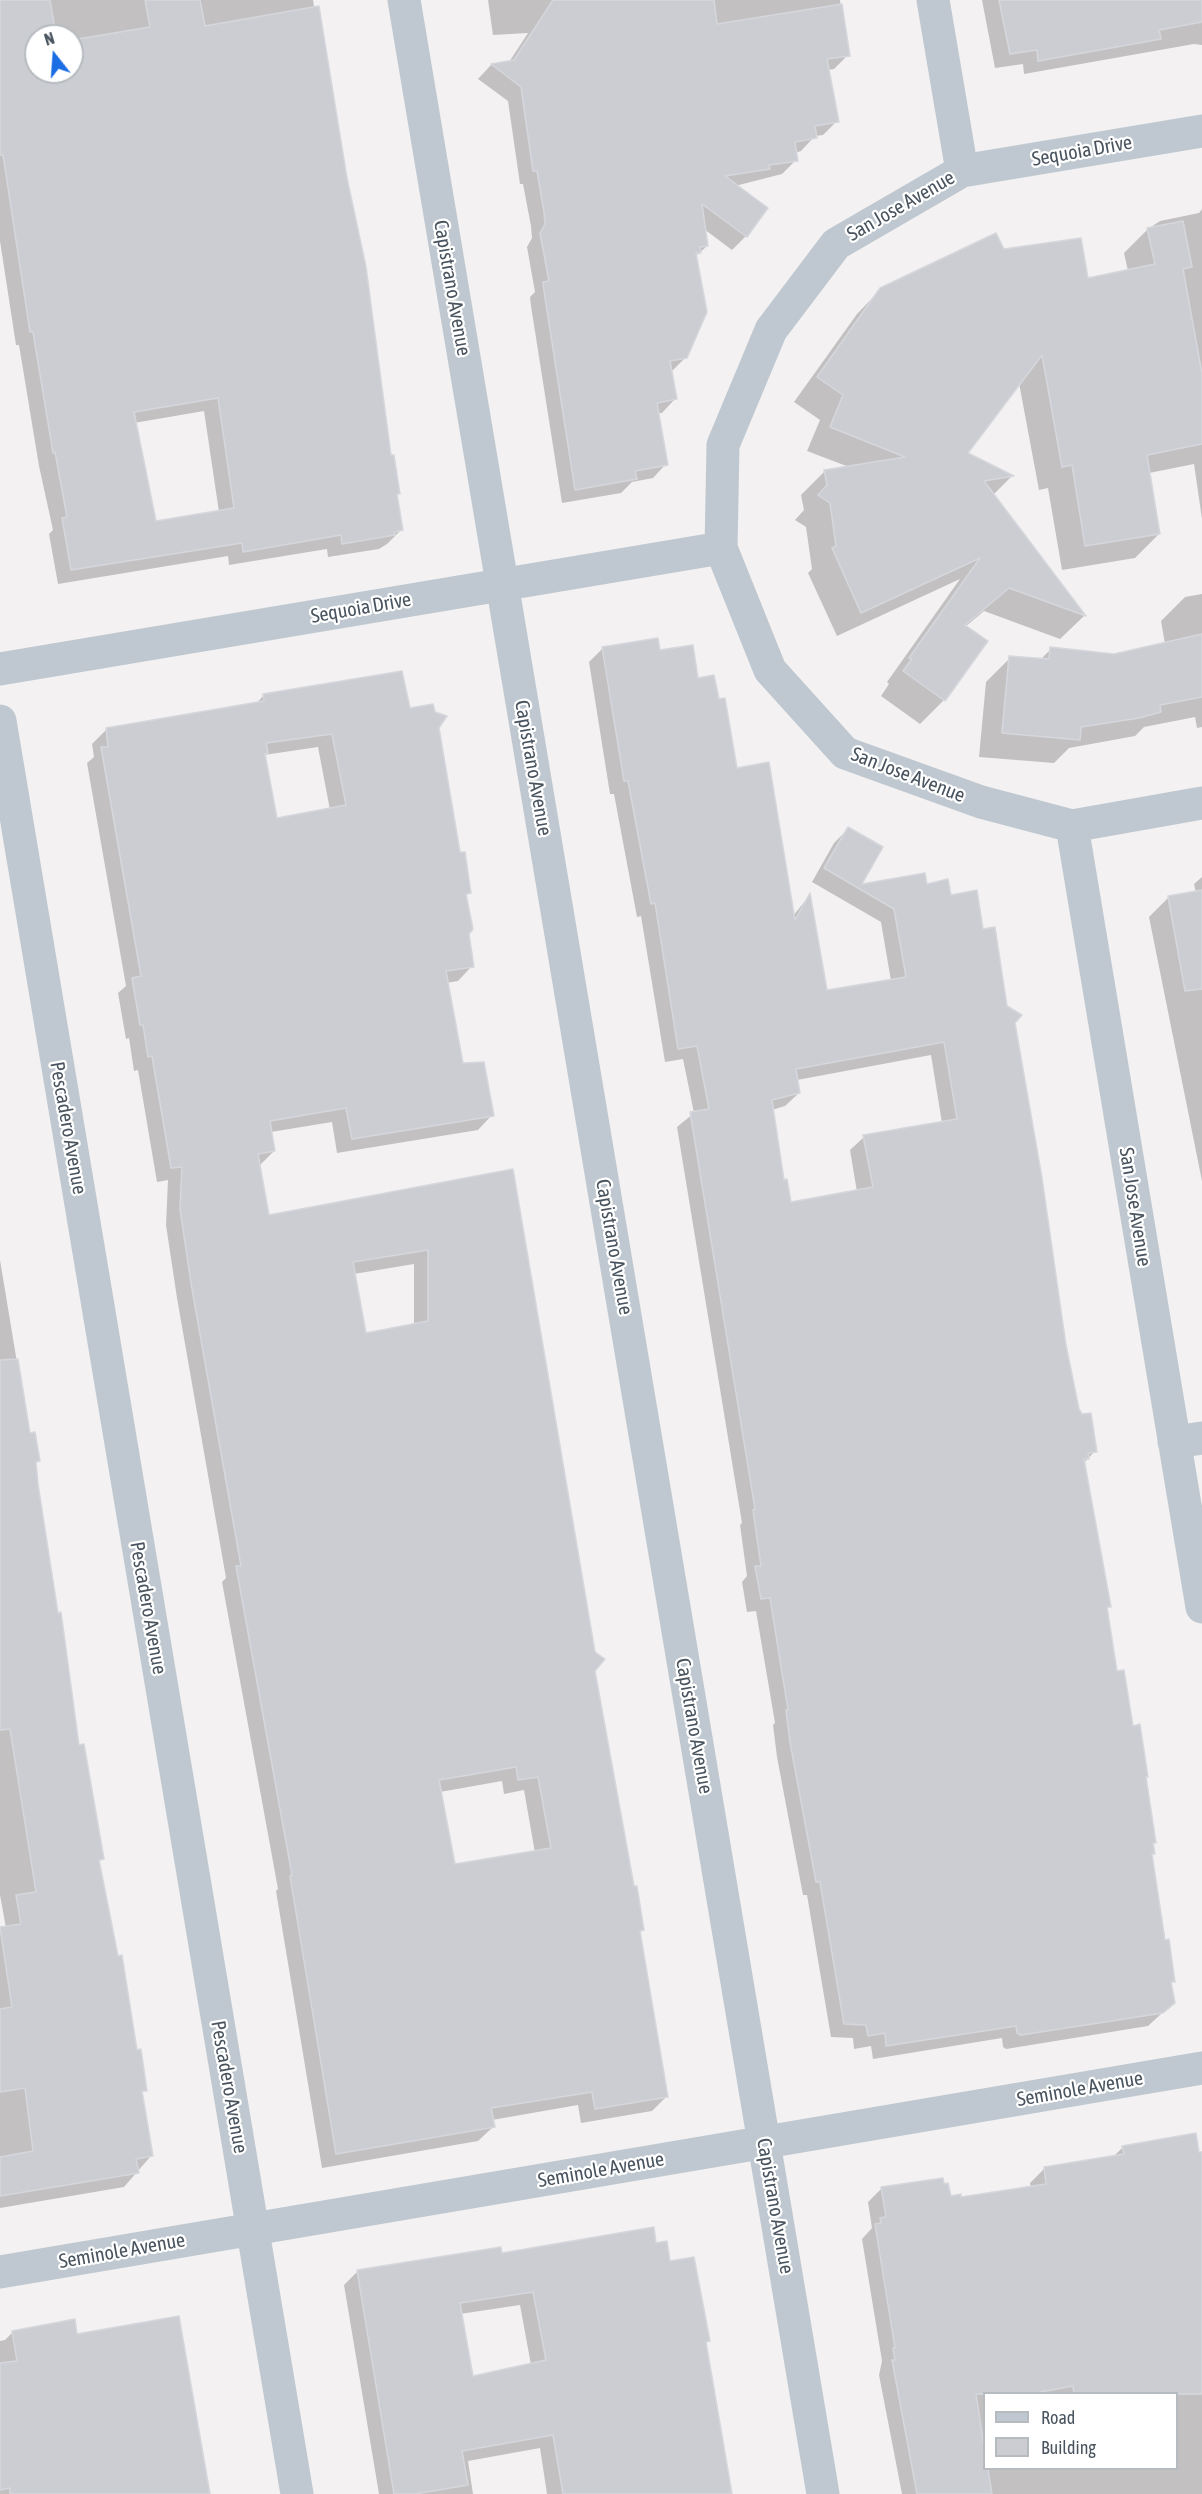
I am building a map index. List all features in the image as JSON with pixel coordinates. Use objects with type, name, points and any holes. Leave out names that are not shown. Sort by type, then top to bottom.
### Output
[{"type":"street","name":"Capistrano Avenue","points":[[404,0],[823,2494]]},
{"type":"street","name":"San Jose Avenue","points":[[933,0],[962,171],[836,244],[771,330],[723,445],[721,548],[770,670],[845,753],[981,802],[1072,826],[1188,1440],[1202,1607]]},
{"type":"street","name":"Sequoia Drive","points":[[962,171],[1202,131]]},
{"type":"street","name":"Sequoia Drive","points":[[0,669],[721,548]]},
{"type":"street","name":"Pescadero Avenue","points":[[0,721],[297,2494]]},
{"type":"street","points":[[1072,826],[1202,803]]},
{"type":"street","name":"Seminole Avenue","points":[[0,2272],[1202,2068]]},
{"type":"building","points":[[0,0],[50,0],[54,24],[24,24],[24,84],[84,84],[84,38],[150,27],[145,0],[200,0],[205,26],[319,6],[347,178],[366,267],[391,455],[394,455],[400,494],[397,494],[403,530],[394,532],[395,535],[342,544],[341,535],[243,552],[242,543],[71,570],[62,518],[67,517],[55,452],[53,453],[33,332],[30,332],[3,155],[0,155]],"holes":[[[218,398],[234,508],[156,521],[134,412]]]},
{"type":"building","points":[[553,0],[714,0],[717,24],[842,4],[850,56],[827,59],[839,122],[815,126],[817,138],[795,142],[798,161],[769,165],[770,169],[725,176],[768,208],[747,237],[702,204],[708,246],[700,247],[701,253],[696,253],[707,312],[687,358],[670,361],[677,399],[657,403],[668,465],[635,471],[637,479],[575,490],[544,291],[543,282],[549,281],[540,233],[545,224],[544,212],[537,171],[533,171],[521,87],[491,64],[514,60]]},
{"type":"building","points":[[999,0],[1202,0],[1202,22],[1159,30],[1161,39],[1038,61],[1037,50],[1010,54]]},
{"type":"building","points":[[1183,221],[1192,267],[1183,269],[1202,374],[1202,444],[1147,455],[1160,534],[1085,546],[1072,465],[1062,467],[1042,355],[968,453],[1014,476],[984,481],[1086,616],[1009,588],[965,625],[988,641],[945,701],[903,671],[912,659],[909,658],[980,558],[861,613],[832,548],[836,546],[830,503],[818,495],[827,485],[824,470],[905,457],[830,427],[843,395],[817,377],[880,288],[996,233],[1004,249],[1081,238],[1088,278],[1155,264],[1147,228]]},
{"type":"building","points":[[1202,634],[1202,697],[1160,705],[1161,712],[1139,718],[1081,727],[1080,740],[1002,733],[1009,656],[1049,659],[1050,647],[1114,654]]},
{"type":"building","points":[[658,638],[660,650],[693,645],[698,678],[714,675],[719,699],[725,698],[737,768],[769,762],[795,920],[810,893],[827,990],[906,977],[894,909],[824,868],[848,827],[883,847],[862,884],[925,873],[927,884],[948,879],[951,895],[977,890],[983,929],[995,927],[1007,1006],[1022,1015],[1015,1023],[1042,1178],[1066,1345],[1079,1409],[1082,1414],[1091,1413],[1097,1452],[1088,1453],[1089,1459],[1084,1459],[1111,1607],[1107,1607],[1117,1671],[1124,1670],[1133,1726],[1140,1724],[1156,1843],[1153,1843],[1155,1854],[1152,1854],[1165,1940],[1169,1939],[1175,1982],[1171,1982],[1175,2003],[1163,2013],[1021,2035],[1017,2033],[1016,2026],[886,2046],[885,2033],[868,2036],[866,2025],[844,2024],[820,1882],[816,1882],[790,1742],[786,1710],[788,1710],[770,1598],[761,1599],[755,1566],[761,1566],[753,1510],[755,1509],[690,1112],[709,1109],[697,1046],[678,1049],[655,903],[651,904],[628,781],[624,781],[602,647]],"holes":[[[944,1042],[957,1119],[863,1135],[873,1187],[791,1202],[787,1179],[784,1180],[772,1100],[800,1093],[796,1069]]]},
{"type":"building","points":[[402,671],[410,708],[433,704],[435,712],[447,716],[439,728],[460,852],[465,852],[471,893],[466,894],[473,929],[469,934],[474,967],[446,971],[463,1063],[484,1062],[494,1116],[352,1139],[346,1108],[270,1121],[275,1151],[258,1154],[269,1215],[513,1169],[595,1652],[605,1659],[595,1671],[634,1886],[637,1886],[644,1930],[640,1931],[668,2097],[595,2109],[592,2092],[491,2108],[495,2127],[336,2154],[290,1876],[292,1875],[236,1566],[241,1566],[191,1283],[180,1209],[182,1167],[171,1168],[152,1056],[148,1057],[143,1025],[140,1025],[132,978],[141,976],[101,747],[108,747],[106,728],[264,701],[263,694]],"holes":[[[332,734],[346,805],[277,818],[265,754],[268,753],[266,743]],[[428,1250],[428,1321],[366,1333],[353,1262]],[[516,1767],[518,1780],[538,1777],[551,1848],[455,1864],[439,1780]]]},
{"type":"building","points":[[1202,890],[1202,989],[1185,991],[1168,896]]},
{"type":"building","points":[[18,1359],[30,1433],[35,1432],[40,1461],[36,1462],[38,1484],[58,1613],[61,1612],[79,1745],[84,1744],[104,1859],[99,1860],[118,1956],[122,1955],[137,2050],[141,2049],[147,2091],[142,2091],[153,2156],[136,2159],[139,2173],[0,2196],[0,2157],[33,2151],[25,2088],[0,2092],[0,2009],[12,2007],[0,1927],[21,1924],[16,1895],[36,1892],[10,1729],[0,1730],[0,1360]]},
{"type":"building","points":[[1196,2133],[1199,2152],[1202,2152],[1202,2394],[1074,2392],[1073,2386],[1041,2392],[976,2394],[983,2440],[983,2470],[988,2470],[992,2494],[917,2494],[892,2360],[895,2360],[893,2348],[895,2348],[875,2224],[881,2223],[880,2218],[886,2217],[881,2187],[943,2178],[944,2184],[948,2183],[951,2196],[961,2194],[961,2197],[1046,2184],[1044,2167],[1124,2154],[1122,2146]]},
{"type":"building","points":[[654,2227],[656,2243],[667,2241],[670,2261],[694,2257],[710,2341],[706,2342],[732,2494],[563,2494],[553,2435],[462,2451],[468,2485],[415,2494],[394,2494],[357,2270],[501,2247],[502,2253]],"holes":[[[533,2292],[546,2360],[473,2376],[460,2303]]]},
{"type":"building","points":[[179,2316],[210,2494],[10,2494],[10,2488],[0,2490],[0,2363],[17,2361],[12,2331],[75,2319],[77,2334]]}]
